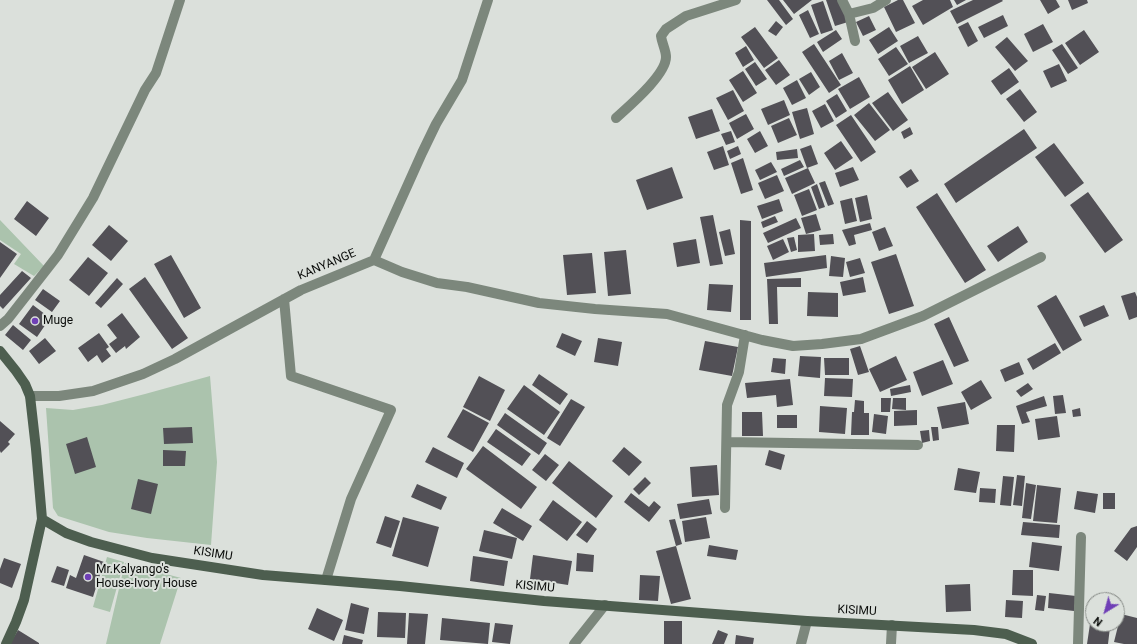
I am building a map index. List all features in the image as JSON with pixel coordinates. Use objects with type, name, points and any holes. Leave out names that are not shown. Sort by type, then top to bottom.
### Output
[{"type":"street","points":[[0,326],[8,319],[58,255],[93,198],[145,90],[156,73],[180,0]]},
{"type":"street","name":"KANYANGE","points":[[30,396],[59,396],[93,391],[143,374],[176,359],[284,299],[374,260],[436,124],[462,80],[488,0]]},
{"type":"street","points":[[616,118],[656,79],[666,59],[661,36],[666,29],[686,16],[736,0]]},
{"type":"street","points":[[842,0],[849,14],[855,41]]},
{"type":"street","points":[[849,14],[873,8],[886,0]]},
{"type":"street","points":[[374,260],[402,272],[437,283],[467,286],[540,303],[595,309],[667,314],[793,346],[861,339],[923,316],[1041,256]]},
{"type":"street","points":[[284,299],[291,376],[391,410],[351,499],[326,580]]},
{"type":"street","points":[[725,508],[727,406],[739,372],[745,335]]},
{"type":"street","points":[[0,351],[25,384],[30,396],[42,519],[24,600],[6,644]]},
{"type":"street","points":[[727,442],[918,445]]},
{"type":"street","name":"KISIMU","points":[[42,519],[66,533],[91,542],[152,558],[263,575],[400,586],[544,601],[807,621],[974,630],[1006,634],[1032,644]]},
{"type":"street","points":[[1078,644],[1081,537]]},
{"type":"street","points":[[574,644],[605,605]]},
{"type":"street","points":[[801,644],[807,621]]},
{"type":"street","points":[[891,644],[892,625]]},
{"type":"green space","points":[[0,220],[44,266],[34,276],[14,264],[21,254],[0,240]]},
{"type":"green space","points":[[210,376],[217,462],[211,545],[109,532],[58,516],[53,508],[46,408],[73,410],[102,405]]},
{"type":"green space","points":[[107,557],[124,562],[110,612],[93,607]]},
{"type":"green space","points":[[125,563],[181,578],[160,644],[106,644]]},
{"type":"building","points":[[767,0],[779,0],[793,19],[786,25]]},
{"type":"building","points":[[783,0],[812,0],[794,14]]},
{"type":"building","points":[[826,0],[839,0],[848,22],[835,26]]},
{"type":"building","points":[[898,0],[903,0],[915,23],[896,32],[884,7]]},
{"type":"building","points":[[923,0],[950,0],[953,7],[923,25],[912,6]]},
{"type":"building","points":[[954,0],[966,0],[957,5]]},
{"type":"building","points":[[973,0],[1003,1],[957,24],[950,11]]},
{"type":"building","points":[[1040,0],[1056,0],[1060,7],[1048,14]]},
{"type":"building","points":[[1068,0],[1087,0],[1088,3],[1072,10]]},
{"type":"building","points":[[823,1],[833,30],[821,34],[811,5]]},
{"type":"building","points":[[808,10],[819,34],[810,38],[799,15]]},
{"type":"building","points":[[1003,15],[1008,26],[984,38],[978,27]]},
{"type":"building","points":[[869,16],[876,30],[863,36],[856,22]]},
{"type":"building","points":[[776,21],[783,27],[776,36],[768,31]]},
{"type":"building","points":[[968,22],[978,41],[968,47],[958,27]]},
{"type":"building","points":[[1043,24],[1053,42],[1033,52],[1024,34]]},
{"type":"building","points":[[755,27],[778,58],[764,68],[741,37]]},
{"type":"building","points":[[889,27],[898,41],[878,54],[869,40]]},
{"type":"building","points":[[836,30],[842,39],[823,52],[817,42]]},
{"type":"building","points":[[1084,30],[1099,52],[1080,65],[1065,43]]},
{"type":"building","points":[[918,36],[928,53],[909,63],[900,46]]},
{"type":"building","points":[[1007,37],[1028,61],[1015,71],[995,47]]},
{"type":"building","points":[[814,44],[841,85],[829,93],[802,52]]},
{"type":"building","points":[[1062,44],[1078,68],[1068,74],[1052,50]]},
{"type":"building","points":[[746,46],[754,60],[743,67],[735,53]]},
{"type":"building","points":[[896,47],[908,64],[889,76],[878,59]]},
{"type":"building","points":[[935,52],[949,74],[926,89],[912,67]]},
{"type":"building","points":[[842,53],[853,73],[839,80],[829,61]]},
{"type":"building","points":[[779,60],[790,75],[776,85],[765,70]]},
{"type":"building","points":[[755,62],[767,79],[756,86],[745,69]]},
{"type":"building","points":[[1059,64],[1067,81],[1051,88],[1043,71]]},
{"type":"building","points":[[910,66],[924,90],[902,104],[888,80]]},
{"type":"building","points":[[1009,68],[1019,82],[1001,95],[991,81]]},
{"type":"building","points":[[743,71],[757,93],[743,102],[729,80]]},
{"type":"building","points":[[811,72],[820,87],[809,95],[799,79]]},
{"type":"building","points":[[859,77],[870,97],[850,109],[838,89]]},
{"type":"building","points":[[797,80],[806,98],[792,105],[783,88]]},
{"type":"building","points":[[1020,89],[1037,112],[1024,122],[1006,99]]},
{"type":"building","points":[[733,90],[744,111],[728,120],[716,98]]},
{"type":"building","points":[[888,92],[908,120],[893,131],[872,103]]},
{"type":"building","points":[[837,94],[847,111],[836,118],[826,101]]},
{"type":"building","points":[[784,100],[790,115],[768,125],[761,109]]},
{"type":"building","points":[[869,103],[890,130],[875,141],[854,115]]},
{"type":"building","points":[[825,104],[834,121],[821,128],[812,111]]},
{"type":"building","points":[[807,108],[814,134],[800,139],[792,112]]},
{"type":"building","points":[[712,109],[720,131],[696,139],[688,117]]},
{"type":"building","points":[[746,114],[754,129],[737,139],[729,123]]},
{"type":"building","points":[[851,115],[876,152],[861,162],[836,125]]},
{"type":"building","points":[[789,118],[797,135],[778,143],[771,126]]},
{"type":"building","points":[[910,127],[913,134],[904,139],[901,132]]},
{"type":"building","points":[[1024,129],[1037,148],[956,203],[944,184]]},
{"type":"building","points":[[731,131],[735,142],[726,145],[721,134]]},
{"type":"building","points":[[760,131],[768,146],[755,153],[747,139]]},
{"type":"building","points":[[841,141],[853,158],[835,170],[824,153]]},
{"type":"building","points":[[1054,143],[1084,183],[1065,197],[1035,157]]},
{"type":"building","points":[[811,145],[818,164],[807,168],[800,149]]},
{"type":"building","points":[[723,146],[729,165],[714,170],[707,152]]},
{"type":"building","points":[[738,146],[741,154],[730,159],[727,151]]},
{"type":"building","points":[[797,149],[798,158],[777,160],[776,152]]},
{"type":"building","points":[[743,158],[753,190],[741,194],[731,163]]},
{"type":"building","points":[[800,160],[804,167],[784,176],[781,169]]},
{"type":"building","points":[[771,162],[777,172],[760,180],[755,170]]},
{"type":"building","points":[[672,167],[683,198],[647,210],[636,180]]},
{"type":"building","points":[[853,167],[859,180],[840,187],[835,173]]},
{"type":"building","points":[[808,168],[815,183],[792,194],[785,178]]},
{"type":"building","points":[[911,169],[919,181],[907,188],[899,177]]},
{"type":"building","points":[[777,175],[784,191],[765,199],[758,183]]},
{"type":"building","points":[[825,181],[834,204],[828,206],[819,183]]},
{"type":"building","points":[[817,184],[825,207],[819,209],[811,187]]},
{"type":"building","points":[[809,189],[817,210],[802,216],[794,195]]},
{"type":"building","points":[[1088,192],[1123,240],[1105,253],[1070,205]]},
{"type":"building","points":[[937,193],[986,270],[965,283],[916,207]]},
{"type":"building","points":[[867,195],[872,219],[860,222],[855,198]]},
{"type":"building","points":[[852,198],[857,221],[845,224],[840,201]]},
{"type":"building","points":[[779,199],[783,211],[762,219],[757,206]]},
{"type":"building","points":[[27,201],[49,218],[36,236],[14,219]]},
{"type":"building","points":[[816,214],[821,230],[806,234],[801,218]]},
{"type":"building","points":[[713,215],[723,264],[710,266],[700,217]]},
{"type":"building","points":[[775,216],[778,222],[763,228],[761,222]]},
{"type":"building","points":[[796,218],[801,228],[768,243],[763,233]]},
{"type":"building","points":[[740,220],[751,221],[751,320],[740,320]]},
{"type":"building","points":[[870,223],[872,230],[854,235],[856,244],[849,246],[842,230]]},
{"type":"building","points":[[109,225],[128,241],[111,261],[92,245]]},
{"type":"building","points":[[1018,226],[1028,242],[998,262],[987,246]]},
{"type":"building","points":[[885,227],[893,246],[879,251],[872,232]]},
{"type":"building","points":[[730,229],[735,254],[725,256],[719,232]]},
{"type":"building","points":[[814,234],[815,251],[798,252],[798,235]]},
{"type":"building","points":[[833,234],[834,244],[820,245],[819,235]]},
{"type":"building","points":[[794,237],[797,250],[791,252],[787,238]]},
{"type":"building","points":[[696,239],[700,263],[677,267],[673,243]]},
{"type":"building","points":[[783,239],[789,252],[773,260],[767,246]]},
{"type":"building","points":[[0,242],[17,254],[0,278]]},
{"type":"building","points":[[626,250],[631,294],[608,296],[604,252]]},
{"type":"building","points":[[592,253],[596,293],[567,295],[563,255]]},
{"type":"building","points":[[896,254],[914,306],[889,314],[871,262]]},
{"type":"building","points":[[171,255],[201,308],[184,318],[154,264]]},
{"type":"building","points":[[826,255],[827,268],[766,277],[764,263]]},
{"type":"building","points":[[831,256],[845,258],[843,277],[829,276]]},
{"type":"building","points":[[88,257],[108,273],[89,296],[69,280]]},
{"type":"building","points":[[860,258],[865,273],[850,277],[846,262]]},
{"type":"building","points":[[22,271],[31,278],[3,309],[0,306],[0,295]]},
{"type":"building","points":[[145,277],[188,338],[172,349],[129,289]]},
{"type":"building","points":[[863,277],[866,292],[843,296],[840,282]]},
{"type":"building","points":[[117,278],[123,284],[101,308],[95,303]]},
{"type":"building","points":[[801,278],[801,287],[777,287],[778,324],[769,324],[767,279]]},
{"type":"building","points":[[709,284],[733,285],[731,312],[707,310]]},
{"type":"building","points":[[43,289],[60,301],[52,312],[35,300]]},
{"type":"building","points":[[808,292],[838,293],[838,317],[807,316]]},
{"type":"building","points":[[1135,292],[1137,297],[1137,317],[1129,320],[1121,296]]},
{"type":"building","points":[[1056,295],[1082,340],[1063,351],[1037,306]]},
{"type":"building","name":"Muge","points":[[33,305],[50,318],[37,337],[19,324]]},
{"type":"building","points":[[1104,305],[1109,316],[1084,327],[1079,316]]},
{"type":"building","points":[[122,313],[140,337],[126,349],[125,346],[116,353],[109,344],[117,338],[107,325]]},
{"type":"building","points":[[949,317],[969,361],[954,367],[934,324]]},
{"type":"building","points":[[13,325],[31,340],[23,350],[5,335]]},
{"type":"building","points":[[99,333],[109,347],[106,349],[111,356],[102,363],[97,355],[88,362],[78,348]]},
{"type":"building","points":[[562,333],[582,341],[575,356],[556,347]]},
{"type":"building","points":[[45,338],[56,351],[39,364],[29,351]]},
{"type":"building","points":[[598,338],[622,342],[618,366],[594,362]]},
{"type":"building","points":[[705,341],[738,347],[732,376],[699,370]]},
{"type":"building","points":[[1055,343],[1061,353],[1033,370],[1027,359]]},
{"type":"building","points":[[860,346],[869,372],[858,375],[850,349]]},
{"type":"building","points":[[800,356],[821,357],[820,378],[798,376]]},
{"type":"building","points":[[896,356],[907,380],[880,392],[869,369]]},
{"type":"building","points":[[773,358],[786,359],[785,374],[771,372]]},
{"type":"building","points":[[824,358],[849,358],[849,375],[825,375]]},
{"type":"building","points":[[943,360],[953,384],[922,396],[913,372]]},
{"type":"building","points":[[1019,362],[1024,374],[1005,382],[1000,370]]},
{"type":"building","points":[[539,374],[568,394],[560,405],[532,385]]},
{"type":"building","points":[[479,376],[505,390],[490,421],[463,407]]},
{"type":"building","points":[[825,378],[853,379],[852,397],[824,396]]},
{"type":"building","points":[[790,379],[793,405],[777,407],[776,395],[747,398],[745,383]]},
{"type":"building","points":[[981,380],[992,398],[971,410],[961,392]]},
{"type":"building","points":[[1028,383],[1033,389],[1021,397],[1016,391]]},
{"type":"building","points":[[524,385],[560,412],[544,435],[507,409]]},
{"type":"building","points":[[910,385],[911,392],[891,396],[890,389]]},
{"type":"building","points":[[1063,395],[1066,413],[1055,414],[1053,396]]},
{"type":"building","points":[[1044,396],[1047,406],[1026,412],[1030,422],[1022,424],[1016,406]]},
{"type":"building","points":[[881,398],[891,398],[890,412],[881,412]]},
{"type":"building","points":[[893,398],[906,398],[906,410],[892,409]]},
{"type":"building","points":[[571,399],[585,407],[560,446],[547,438]]},
{"type":"building","points":[[855,400],[864,401],[864,413],[869,413],[869,435],[851,435],[852,412],[854,412]]},
{"type":"building","points":[[965,402],[969,424],[942,429],[937,407]]},
{"type":"building","points":[[820,406],[847,408],[845,434],[819,432]]},
{"type":"building","points":[[1080,408],[1081,416],[1073,417],[1072,410]]},
{"type":"building","points":[[463,409],[489,423],[473,452],[447,437]]},
{"type":"building","points":[[917,410],[917,425],[894,426],[894,411]]},
{"type":"building","points":[[742,412],[762,412],[763,436],[742,436]]},
{"type":"building","points":[[505,413],[547,443],[539,455],[497,425]]},
{"type":"building","points":[[874,414],[888,416],[886,434],[872,432]]},
{"type":"building","points":[[777,415],[797,415],[797,428],[777,428]]},
{"type":"building","points":[[1057,416],[1060,437],[1038,440],[1035,419]]},
{"type":"building","points":[[0,421],[15,434],[8,442],[10,444],[1,453],[0,451]]},
{"type":"building","points":[[997,425],[1015,425],[1014,452],[996,451]]},
{"type":"building","points":[[192,427],[193,443],[164,444],[163,428]]},
{"type":"building","points":[[931,427],[938,427],[939,440],[933,441]]},
{"type":"building","points":[[496,429],[531,454],[522,466],[487,442]]},
{"type":"building","points":[[929,430],[930,441],[922,443],[920,431]]},
{"type":"building","points":[[87,437],[96,467],[75,474],[66,444]]},
{"type":"building","points":[[483,446],[537,487],[521,509],[466,469]]},
{"type":"building","points":[[433,447],[464,463],[457,478],[425,462]]},
{"type":"building","points":[[624,447],[642,462],[629,476],[612,461]]},
{"type":"building","points":[[163,450],[186,451],[185,466],[163,466]]},
{"type":"building","points":[[769,450],[785,455],[781,470],[765,465]]},
{"type":"building","points":[[545,454],[559,465],[546,481],[532,470]]},
{"type":"building","points":[[569,461],[613,496],[596,518],[552,483]]},
{"type":"building","points":[[717,465],[719,495],[692,497],[690,467]]},
{"type":"building","points":[[958,468],[980,472],[976,493],[954,490]]},
{"type":"building","points":[[1017,475],[1025,476],[1022,506],[1013,505]]},
{"type":"building","points":[[1003,476],[1014,477],[1011,506],[1000,505]]},
{"type":"building","points":[[645,477],[651,483],[639,495],[633,489]]},
{"type":"building","points":[[138,479],[158,484],[151,514],[131,509]]},
{"type":"building","points":[[1026,483],[1036,485],[1031,519],[1022,518]]},
{"type":"building","points":[[417,484],[447,497],[441,510],[411,497]]},
{"type":"building","points":[[1037,485],[1061,488],[1057,523],[1033,521]]},
{"type":"building","points":[[980,488],[996,489],[995,503],[979,502]]},
{"type":"building","points":[[1077,491],[1098,494],[1095,513],[1074,509]]},
{"type":"building","points":[[631,493],[649,507],[654,501],[661,507],[649,522],[624,502]]},
{"type":"building","points":[[1103,493],[1115,493],[1115,509],[1103,509]]},
{"type":"building","points":[[709,499],[712,514],[680,519],[677,504]]},
{"type":"building","points":[[553,500],[582,522],[567,541],[539,520]]},
{"type":"building","points":[[502,508],[532,526],[523,541],[493,523]]},
{"type":"building","points":[[385,516],[400,521],[391,548],[376,543]]},
{"type":"building","points":[[403,517],[439,527],[428,567],[392,556]]},
{"type":"building","points":[[706,517],[710,538],[685,542],[682,521]]},
{"type":"building","points":[[675,519],[682,544],[676,546],[669,520]]},
{"type":"building","points":[[587,521],[597,529],[587,543],[576,535]]},
{"type":"building","points":[[1023,522],[1060,525],[1059,538],[1021,535]]},
{"type":"building","points":[[1137,526],[1137,547],[1127,561],[1114,551],[1131,528]]},
{"type":"building","points":[[484,530],[517,538],[512,559],[479,551]]},
{"type":"building","points":[[1032,542],[1062,546],[1059,571],[1029,567]]},
{"type":"building","points":[[709,545],[738,550],[736,560],[707,556]]},
{"type":"building","points":[[676,546],[691,599],[671,604],[656,551]]},
{"type":"building","points":[[577,553],[594,555],[593,572],[576,571]]},
{"type":"building","name":"Mr.Kalyango's House-Ivory House","points":[[84,555],[104,562],[93,597],[66,588],[70,575],[76,578]]},
{"type":"building","points":[[533,555],[572,561],[568,585],[530,579]]},
{"type":"building","points":[[473,556],[508,561],[504,586],[470,581]]},
{"type":"building","points":[[4,558],[21,564],[12,588],[0,583],[0,569]]},
{"type":"building","name":"Mr.Kalyango's House-Ivory House","points":[[57,566],[69,570],[64,586],[51,582]]},
{"type":"building","points":[[1013,570],[1033,570],[1033,596],[1012,595]]},
{"type":"building","points":[[640,575],[660,576],[658,601],[639,600]]},
{"type":"building","points":[[970,584],[971,611],[946,612],[945,585]]},
{"type":"building","points":[[1049,593],[1076,596],[1074,611],[1048,608]]},
{"type":"building","points":[[1037,595],[1046,596],[1044,611],[1035,610]]},
{"type":"building","points":[[1006,600],[1023,601],[1022,618],[1005,617]]},
{"type":"building","points":[[351,603],[369,608],[364,634],[345,630]]},
{"type":"building","points":[[317,608],[343,620],[334,641],[308,629]]},
{"type":"building","points":[[378,612],[406,613],[405,638],[377,637]]},
{"type":"building","points":[[409,613],[428,614],[425,644],[407,644]]},
{"type":"building","points":[[1125,615],[1137,618],[1137,644],[1114,642],[1116,632],[1125,632]]},
{"type":"building","points":[[442,618],[490,623],[488,644],[440,640]]},
{"type":"building","points":[[664,621],[682,621],[682,644],[664,644]]},
{"type":"building","points":[[495,623],[513,625],[510,644],[492,642]]},
{"type":"building","points":[[18,630],[39,643],[39,644],[10,644]]},
{"type":"building","points":[[718,630],[728,634],[724,644],[712,644]]},
{"type":"building","points":[[1089,632],[1109,632],[1108,644],[1087,644]]},
{"type":"building","points":[[344,635],[363,640],[362,644],[342,644]]},
{"type":"building","points":[[736,635],[754,638],[753,644],[735,644]]},
{"type":"place","name":"Muge","points":[[35,321]]},
{"type":"place","name":"Mr.Kalyango's House-Ivory House","points":[[88,577]]}]
